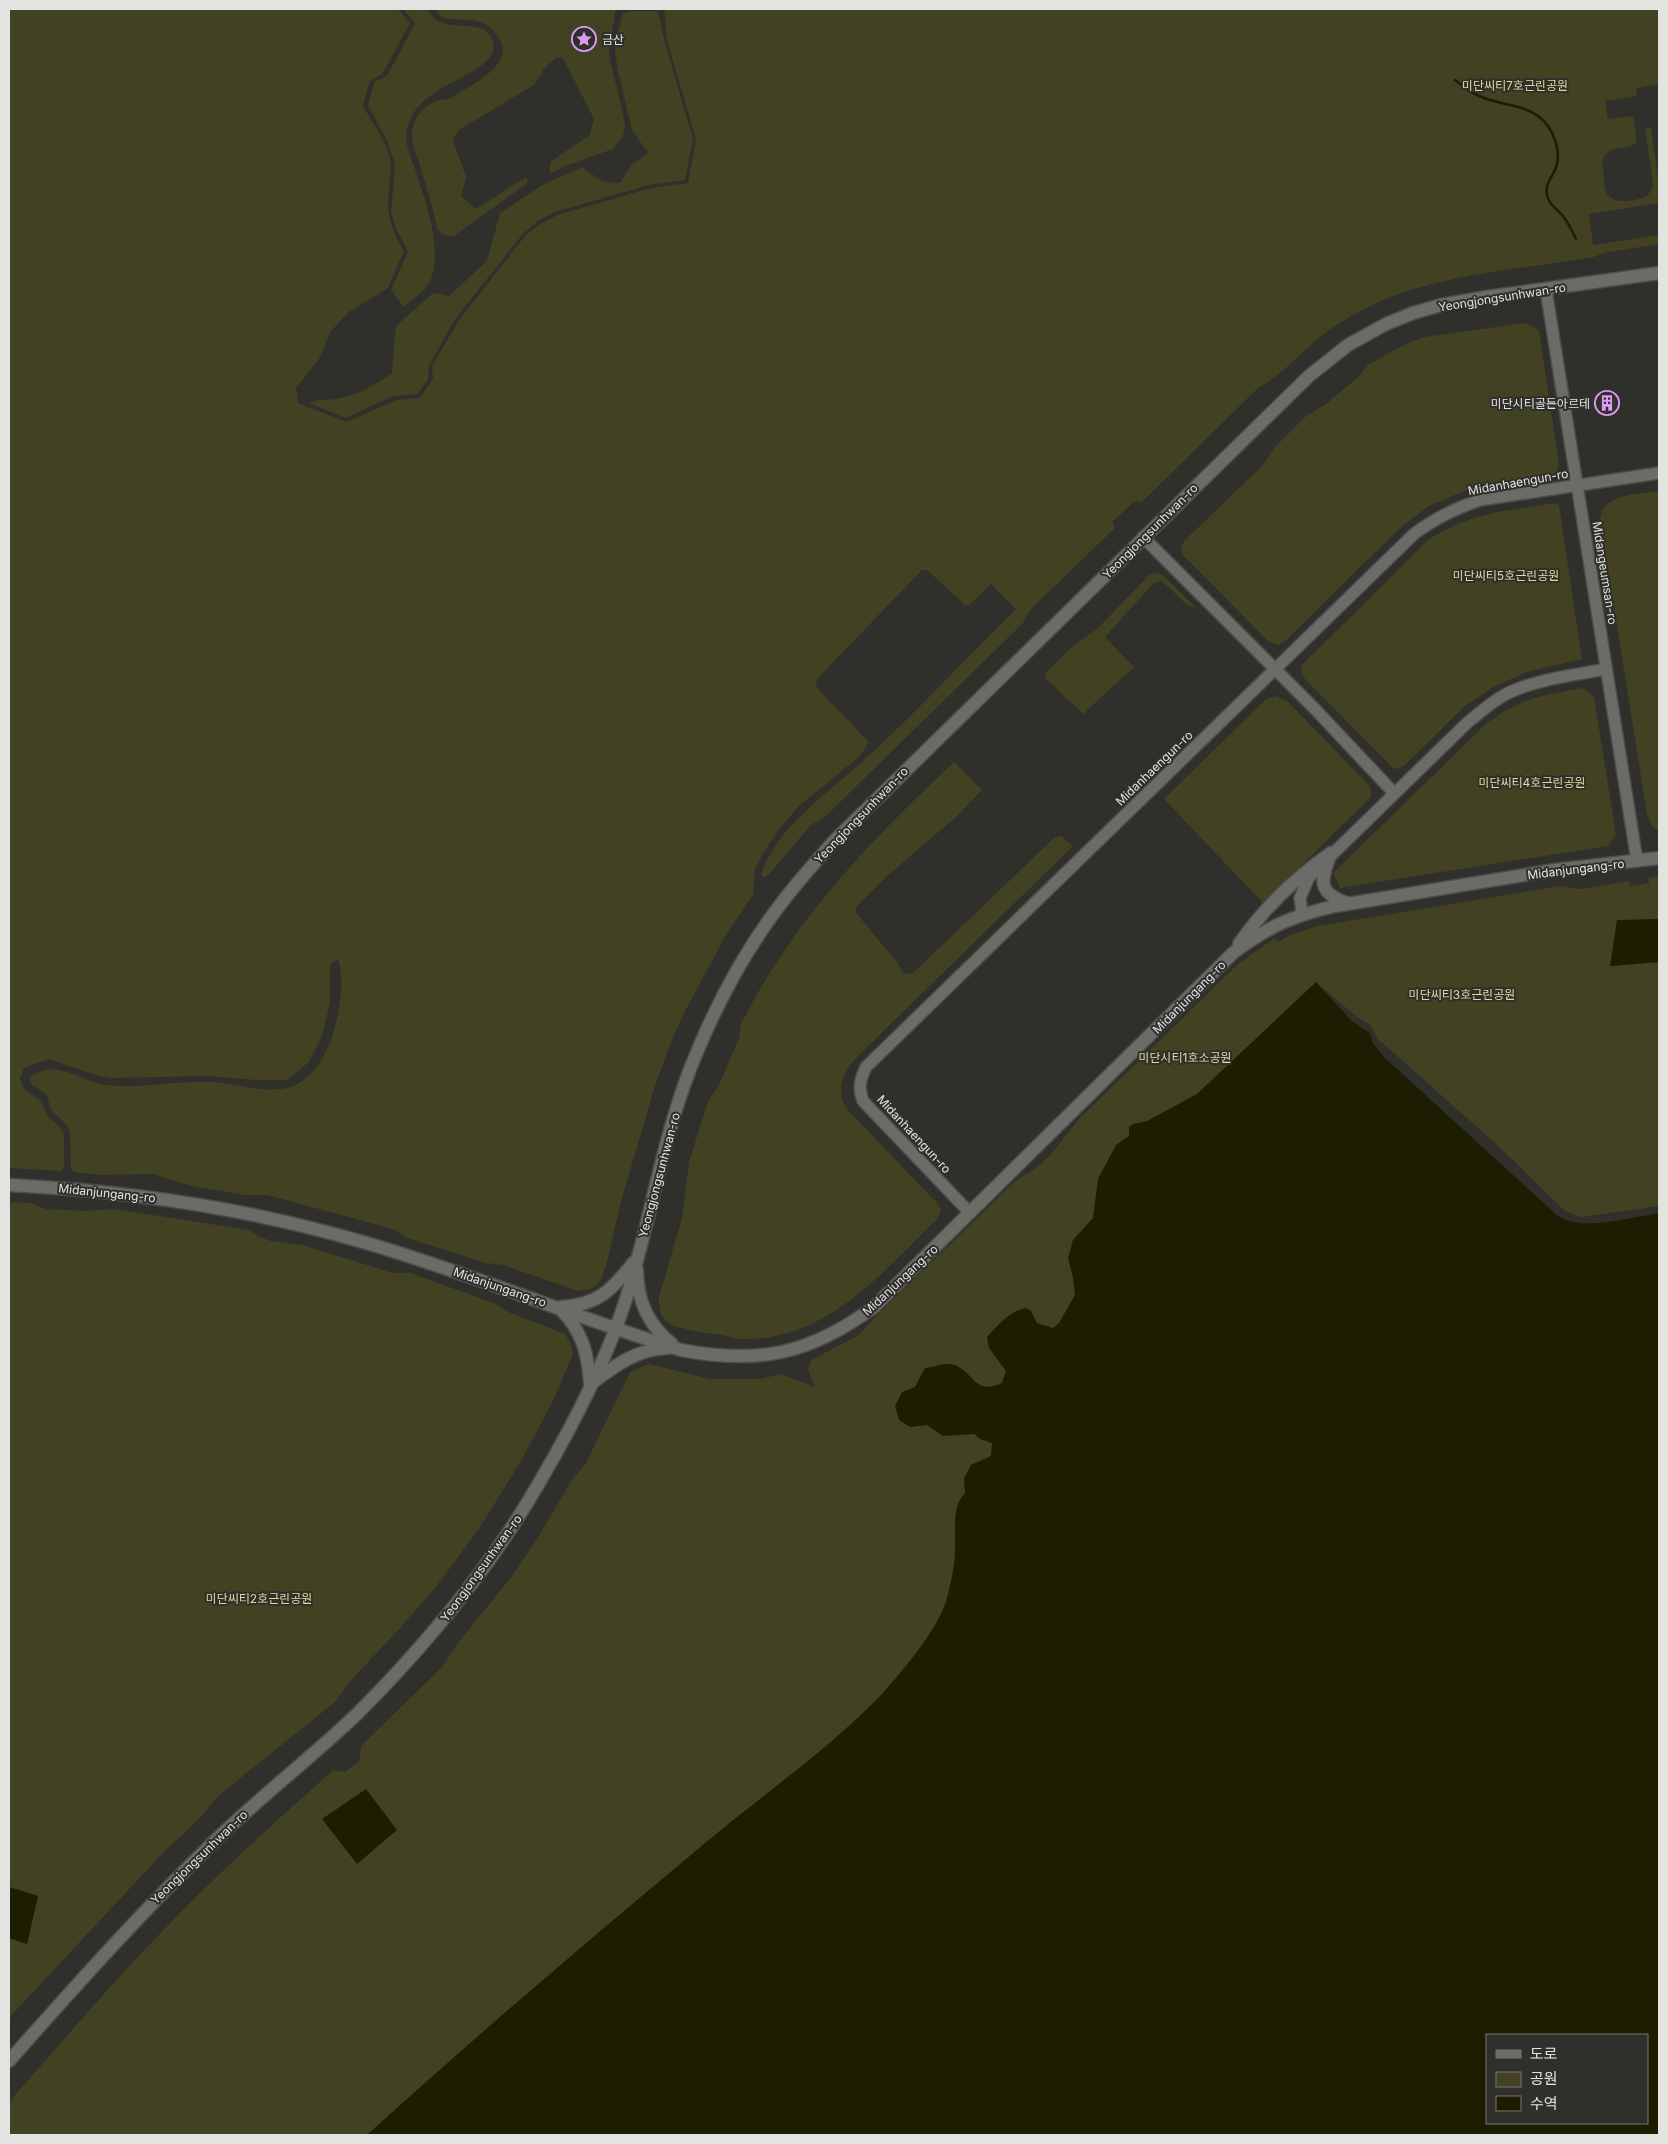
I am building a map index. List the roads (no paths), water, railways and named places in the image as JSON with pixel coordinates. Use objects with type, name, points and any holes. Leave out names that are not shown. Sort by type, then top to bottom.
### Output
[{"type":"main road","name":"Yeongjongsunhwan-ro","points":[[9,2061],[117,1939],[168,1887],[267,1792],[356,1715],[400,1669],[430,1636],[484,1567],[522,1512],[559,1447],[616,1328],[637,1258],[661,1159],[677,1106],[697,1053],[721,1001],[772,915],[837,838],[1309,376],[1348,345],[1386,324],[1441,305],[1659,273]]},
{"type":"main road","points":[[1331,854],[1323,876],[1324,887],[1329,894],[1349,904]]},
{"type":"main road","points":[[1233,953],[1256,919],[1308,869],[1331,854]]},
{"type":"main road","name":"Midanjungang-ro","points":[[9,1185],[139,1195],[211,1206],[297,1224],[392,1250],[676,1348],[713,1356],[743,1358],[772,1355],[801,1348],[826,1338],[853,1323],[874,1307],[1233,953],[1275,925],[1302,913],[1349,904],[1555,870],[1659,858]]},
{"type":"main road","points":[[558,1308],[582,1304],[603,1295],[611,1289],[637,1258]]},
{"type":"main road","points":[[637,1258],[637,1278],[644,1309],[651,1324],[676,1348]]},
{"type":"main road","points":[[558,1308],[574,1325],[582,1340],[588,1358],[590,1384]]},
{"type":"main road","points":[[590,1384],[614,1366],[638,1353],[676,1348]]},
{"type":"street","name":"Midangeumsan-ro","points":[[1546,290],[1637,861]]},
{"type":"street","name":"Midanhaengun-ro","points":[[970,1213],[863,1101],[859,1091],[860,1080],[866,1067],[1403,545],[1433,520],[1456,508],[1480,500],[1659,473]]},
{"type":"street","points":[[1143,537],[1276,670],[1394,793]]},
{"type":"street","points":[[1302,913],[1300,898],[1304,884],[1309,877],[1467,722],[1514,690],[1539,681],[1606,669]]},
{"type":"water","points":[[1659,919],[1659,962],[1610,966],[1617,920]]},
{"type":"water","points":[[1316,982],[1352,1021],[1370,1033],[1373,1043],[1384,1057],[1558,1216],[1569,1221],[1594,1223],[1659,1213],[1659,2135],[367,2135],[576,1951],[839,1735],[881,1695],[909,1662],[937,1622],[947,1598],[954,1561],[955,1519],[958,1505],[965,1493],[964,1478],[971,1465],[991,1456],[992,1443],[980,1439],[974,1434],[943,1436],[927,1425],[910,1427],[899,1420],[895,1406],[902,1392],[915,1387],[925,1368],[945,1364],[953,1365],[986,1387],[1002,1383],[1006,1371],[989,1348],[987,1337],[1010,1315],[1020,1309],[1026,1308],[1031,1311],[1037,1323],[1053,1328],[1059,1323],[1075,1295],[1068,1258],[1073,1240],[1093,1218],[1098,1179],[1116,1145],[1129,1136],[1129,1127],[1133,1124],[1147,1121],[1197,1094]]},
{"type":"water","points":[[366,1789],[397,1830],[357,1864],[322,1819]]},
{"type":"water","points":[[9,1887],[38,1896],[27,1944],[9,1938]]},
{"type":"waterway","points":[[1455,80],[1480,96],[1532,112],[1548,127],[1555,140],[1558,156],[1555,170],[1548,185],[1547,195],[1551,204],[1567,221],[1576,239]]},
{"type":"place","name":"금산","points":[[584,39]]},
{"type":"place","name":"미단시티골든아르테","points":[[1607,403]]},
{"type":"park label","name":"미단씨티7호근린공원","points":[[1515,85]]},
{"type":"park label","name":"미단씨티5호근린공원","points":[[1506,575]]},
{"type":"park label","name":"미단씨티4호근린공원","points":[[1532,782]]},
{"type":"park label","name":"미단씨티3호근린공원","points":[[1462,994]]},
{"type":"park label","name":"미단시티1호소공원","points":[[1185,1057]]},
{"type":"park label","name":"미단씨티2호근린공원","points":[[259,1598]]}]
